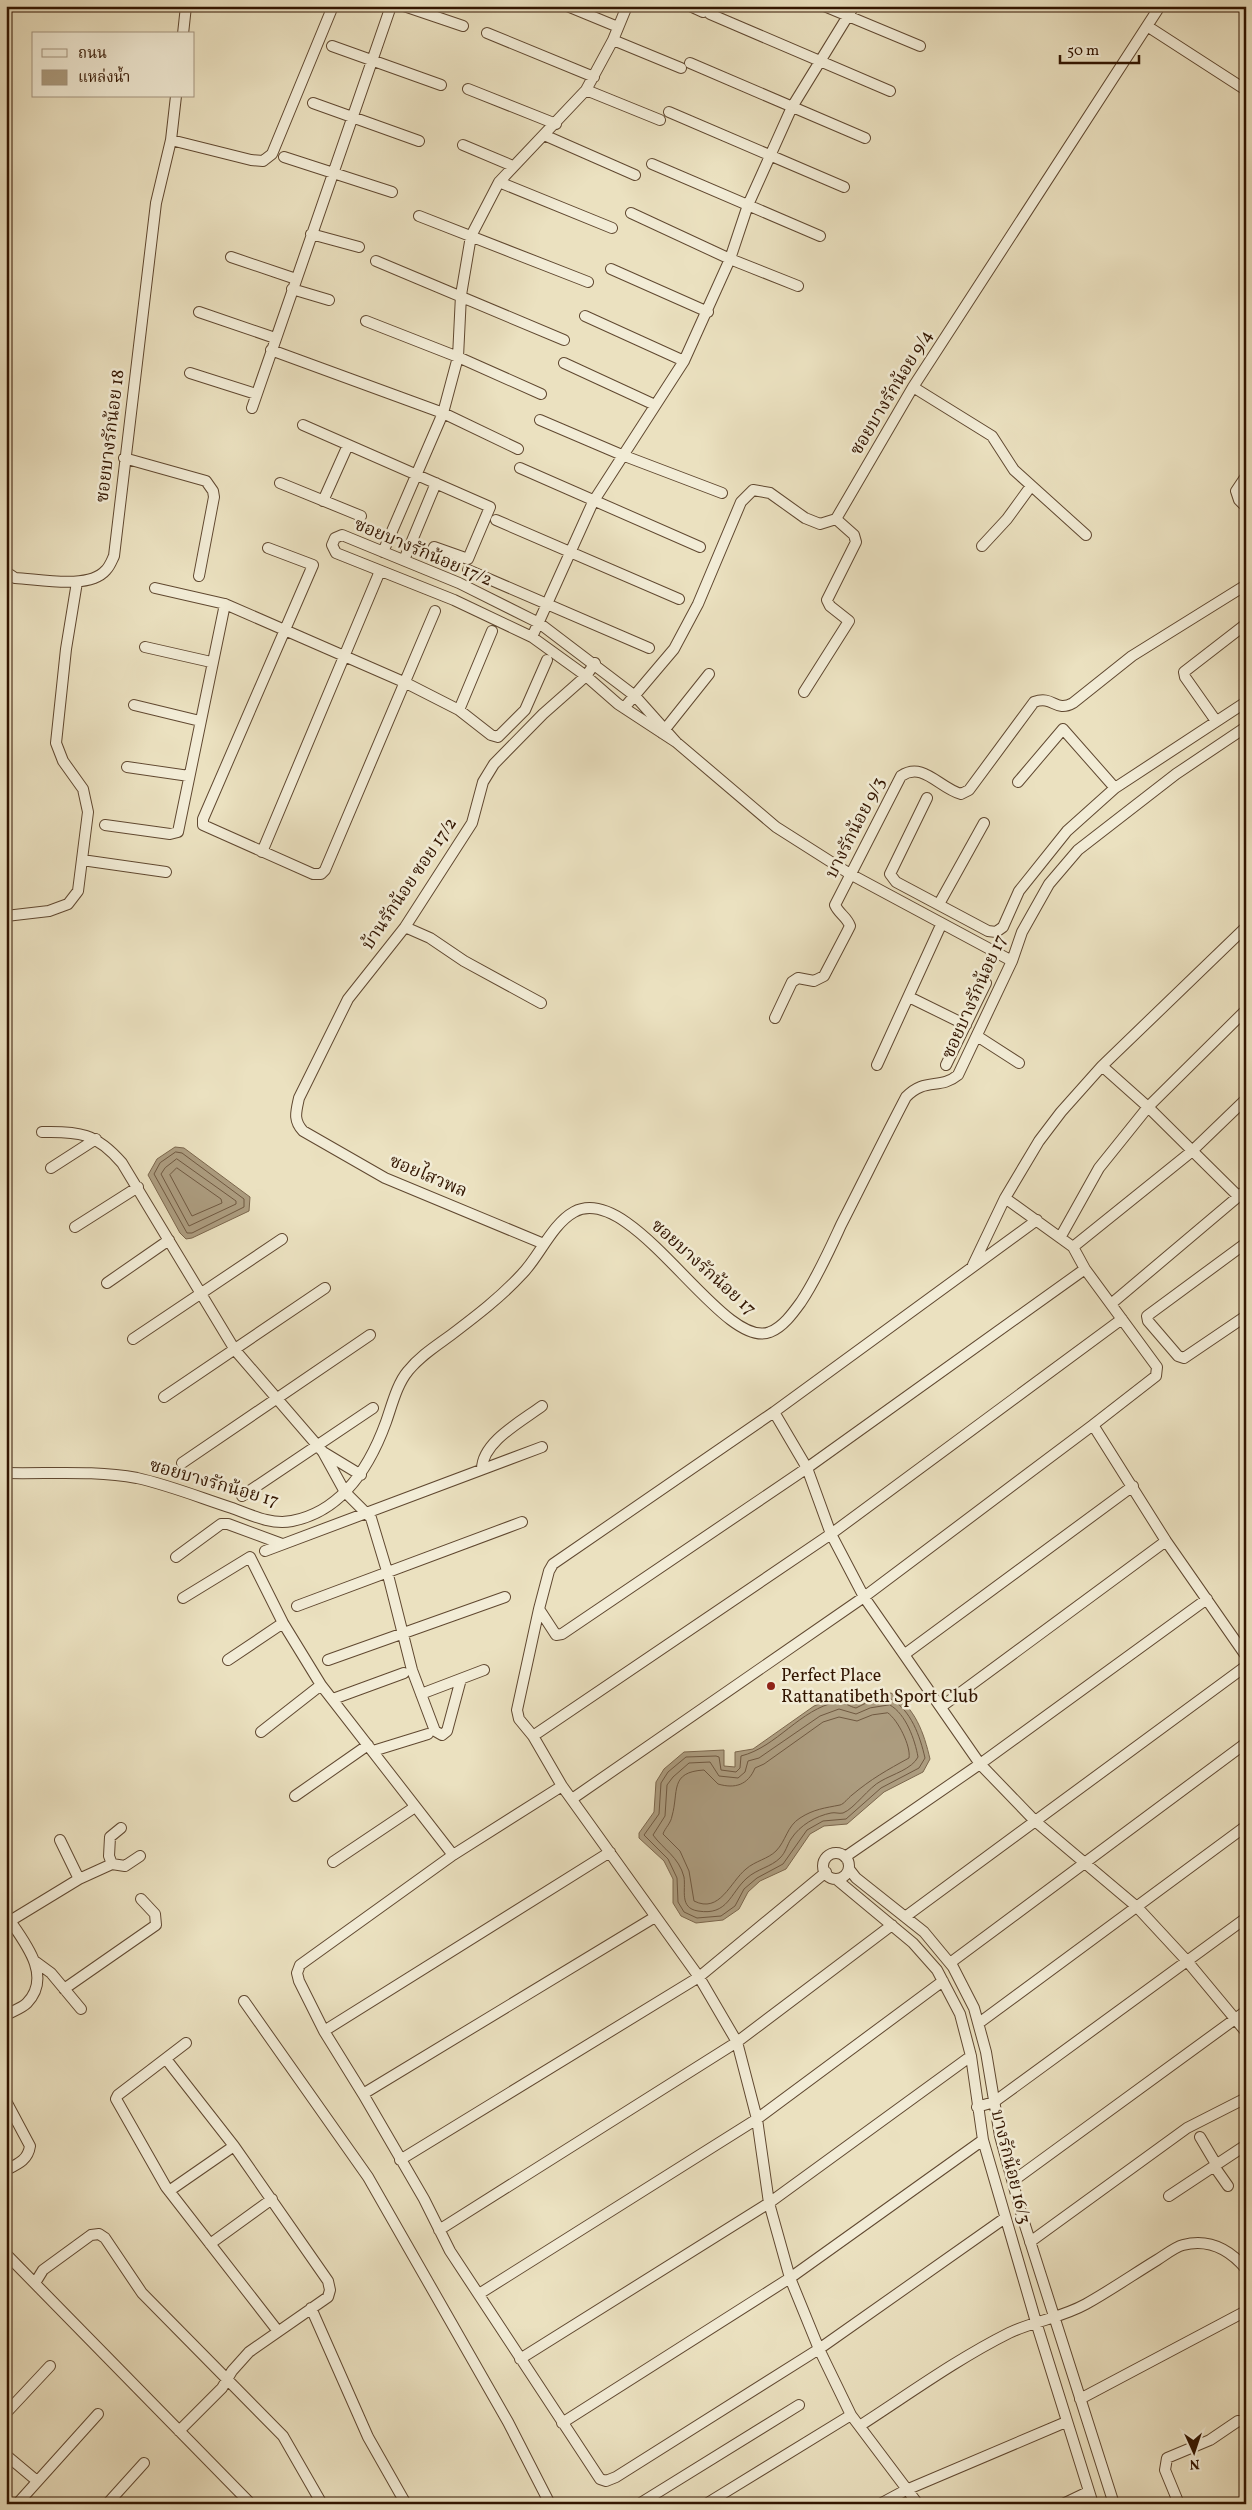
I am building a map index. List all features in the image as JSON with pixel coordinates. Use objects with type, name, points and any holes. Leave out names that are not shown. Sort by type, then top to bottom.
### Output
[{"type":"street","points":[[183,32],[186,6]]},
{"type":"street","points":[[171,140],[251,160],[263,161],[272,154],[333,6]]},
{"type":"street","points":[[252,408],[391,6]]},
{"type":"street","points":[[404,6],[463,26]]},
{"type":"street","points":[[567,6],[618,27]]},
{"type":"street","points":[[383,552],[442,414],[458,357],[461,295],[471,236],[499,182],[556,124],[586,90],[613,40],[627,6]]},
{"type":"street","points":[[690,6],[890,91]]},
{"type":"street","points":[[824,6],[920,46]]},
{"type":"street","points":[[532,637],[548,605],[592,502],[684,362],[708,312],[730,260],[748,205],[792,107],[854,6]]},
{"type":"street","name":"ซอยบางรักน้อย 9/4","points":[[836,519],[913,387],[1160,6]]},
{"type":"street","points":[[1147,26],[1246,90]]},
{"type":"street","points":[[487,33],[594,77]]},
{"type":"street","points":[[613,40],[792,107],[865,138]]},
{"type":"street","points":[[332,46],[441,85]]},
{"type":"street","points":[[468,89],[556,124]]},
{"type":"street","points":[[586,90],[660,120]]},
{"type":"street","name":"ซอยบางรักน้อย 18","points":[[77,582],[95,578],[101,574],[106,570],[114,556],[124,458],[156,203],[171,140],[176,98]]},
{"type":"street","points":[[313,102],[419,141]]},
{"type":"street","points":[[669,112],[844,187]]},
{"type":"street","points":[[544,135],[635,175]]},
{"type":"street","points":[[463,145],[513,166]]},
{"type":"street","points":[[284,157],[333,171],[392,192]]},
{"type":"street","points":[[652,164],[820,236]]},
{"type":"street","points":[[499,182],[612,228]]},
{"type":"street","points":[[631,213],[730,260],[798,286]]},
{"type":"street","points":[[419,216],[588,282]]},
{"type":"street","points":[[311,234],[359,248]]},
{"type":"street","points":[[231,257],[296,278]]},
{"type":"street","points":[[376,261],[461,295],[564,340]]},
{"type":"street","points":[[611,269],[708,312]]},
{"type":"street","points":[[292,289],[329,300]]},
{"type":"street","points":[[199,312],[275,338]]},
{"type":"street","points":[[585,316],[684,362]]},
{"type":"street","points":[[366,321],[458,357],[541,394]]},
{"type":"street","points":[[271,350],[442,414],[518,449]]},
{"type":"street","points":[[564,363],[655,405]]},
{"type":"street","points":[[190,373],[256,394]]},
{"type":"street","points":[[913,387],[992,436],[1014,470],[1086,535]]},
{"type":"street","points":[[540,420],[622,455],[722,493]]},
{"type":"street","points":[[303,425],[488,505],[490,510],[468,559],[434,547]]},
{"type":"street","points":[[323,500],[348,445]]},
{"type":"street","points":[[124,458],[206,481],[210,485],[214,497],[199,576]]},
{"type":"street","points":[[520,468],[592,502],[700,547]]},
{"type":"street","points":[[1246,476],[1236,491],[1239,500],[1246,507]]},
{"type":"street","points":[[404,560],[436,482]]},
{"type":"street","points":[[280,483],[361,516]]},
{"type":"street","points":[[982,546],[1007,520],[1031,486]]},
{"type":"street","points":[[624,708],[674,649],[698,604],[741,502],[753,490],[770,493],[805,518],[820,524],[836,519],[854,535],[856,542],[827,600],[830,606],[849,621],[804,692]]},
{"type":"street","points":[[496,520],[679,599]]},
{"type":"street","name":"ซอยบางรักน้อย 17/2","points":[[663,731],[635,696],[595,663],[539,623],[459,583],[404,560],[342,535],[335,538],[332,545],[336,552],[454,600],[532,637],[586,676],[624,708],[663,731],[776,827],[850,874],[1012,961]]},
{"type":"street","points":[[268,548],[313,565],[286,632],[203,819],[203,825],[313,874],[321,874],[325,870],[406,684],[435,611]]},
{"type":"street","points":[[468,570],[649,648]]},
{"type":"street","points":[[262,852],[380,571]]},
{"type":"street","points":[[6,572],[15,578],[77,582],[66,649],[56,743],[63,761],[83,788],[88,812],[78,891],[68,904],[49,911],[6,916]]},
{"type":"street","name":"บางรักน้อย 9/3","points":[[775,1018],[792,982],[798,978],[814,981],[824,976],[848,932],[850,926],[848,920],[837,911],[835,906],[901,776],[910,770],[919,771],[952,792],[961,794],[969,790],[1034,702],[1044,698],[1052,701],[1057,706],[1065,707],[1073,703],[1132,656],[1246,585]]},
{"type":"street","points":[[155,588],[225,604],[344,656],[459,710],[491,735],[498,738],[525,710],[547,660]]},
{"type":"street","points":[[105,825],[170,834],[178,832],[211,662],[225,604]]},
{"type":"street","points":[[1216,721],[1184,677],[1184,672],[1246,624]]},
{"type":"street","points":[[459,710],[492,631]]},
{"type":"street","points":[[145,647],[211,662]]},
{"type":"street","name":"บ้านรักน้อย ซอย 17/2","points":[[303,1131],[296,1123],[295,1114],[299,1098],[348,999],[405,927],[472,823],[483,782],[494,764],[543,714],[586,676],[595,663]]},
{"type":"street","points":[[663,731],[709,674]]},
{"type":"street","points":[[927,798],[890,874],[896,882],[988,931],[996,932],[1003,927],[1020,891],[1041,862],[1067,832],[1115,788],[1246,702]]},
{"type":"street","points":[[134,705],[200,721]]},
{"type":"street","name":"ซอยบางรักน้อย 17","points":[[6,1473],[132,1478],[153,1482],[270,1521],[292,1521],[317,1512],[345,1492],[361,1475],[378,1444],[406,1373],[419,1359],[489,1306],[524,1272],[544,1244],[574,1212],[592,1208],[613,1214],[662,1253],[705,1297],[742,1328],[759,1334],[770,1332],[786,1321],[815,1278],[906,1097],[915,1088],[950,1081],[958,1075],[1012,961],[1022,932],[1049,884],[1078,850],[1176,774],[1246,727]]},
{"type":"street","points":[[1018,782],[1063,729],[1115,788]]},
{"type":"street","points":[[127,767],[189,776]]},
{"type":"street","points":[[939,904],[984,823]]},
{"type":"street","points":[[82,860],[166,872]]},
{"type":"street","points":[[877,1065],[942,925]]},
{"type":"street","points":[[405,927],[430,938],[464,961],[541,1003]]},
{"type":"street","points":[[972,1267],[1005,1198],[1039,1140],[1061,1112],[1102,1066],[1246,927]]},
{"type":"street","points":[[946,1066],[986,983]]},
{"type":"street","points":[[909,997],[966,1025]]},
{"type":"street","points":[[1061,1236],[1099,1168],[1148,1107],[1246,1010]]},
{"type":"street","points":[[977,1036],[1019,1062]]},
{"type":"street","points":[[1102,1066],[1148,1107],[1190,1152],[1242,1194],[1163,1257],[1111,1304]]},
{"type":"street","points":[[1073,1247],[1190,1152],[1246,1099]]},
{"type":"street","name":"ซอยไสวพล","points":[[303,1131],[385,1178],[544,1244]]},
{"type":"street","points":[[42,1132],[73,1132],[96,1139],[108,1147],[138,1187],[200,1295],[235,1350],[320,1449],[345,1492],[371,1518],[387,1571],[412,1670],[435,1731],[442,1735],[447,1731],[461,1679]]},
{"type":"street","points":[[51,1168],[96,1139]]},
{"type":"street","points":[[75,1227],[138,1187]]},
{"type":"street","points":[[572,1799],[864,1597],[1094,1425],[1156,1376],[1157,1367],[1085,1269],[1073,1247],[1061,1236],[1005,1198]]},
{"type":"street","points":[[918,2504],[851,2415],[820,2350],[790,2278],[769,2203],[757,2119],[737,2042],[699,1977],[562,1786],[533,1736],[519,1719],[517,1710],[539,1609],[553,1564],[774,1412],[1037,1220]]},
{"type":"street","points":[[133,1339],[282,1239]]},
{"type":"street","points":[[107,1283],[169,1240]]},
{"type":"street","points":[[1246,1243],[1147,1316],[1148,1321],[1178,1356],[1184,1358],[1246,1316]]},
{"type":"street","points":[[539,1609],[556,1635],[562,1634],[807,1468],[1085,1269]]},
{"type":"street","points":[[164,1397],[325,1288]]},
{"type":"street","points":[[533,1736],[831,1534],[1122,1319]]},
{"type":"street","points":[[182,1463],[370,1335]]},
{"type":"street","points":[[482,1469],[482,1461],[487,1449],[542,1406]]},
{"type":"street","points":[[242,1496],[320,1449],[374,1408]]},
{"type":"street","points":[[774,1412],[807,1468],[831,1534],[864,1597],[980,1764],[1035,1821],[1137,1907],[1187,1961],[1246,2032]]},
{"type":"street","points":[[1094,1425],[1166,1540],[1246,1656]]},
{"type":"street","points":[[265,1551],[542,1447]]},
{"type":"street","points":[[320,1449],[361,1475]]},
{"type":"street","points":[[905,1654],[1132,1486]]},
{"type":"street","points":[[296,1606],[522,1522]]},
{"type":"street","points":[[176,1556],[221,1524],[228,1524],[282,1544]]},
{"type":"street","points":[[942,1707],[1166,1540]]},
{"type":"street","points":[[183,1598],[250,1557],[283,1623],[321,1685],[453,1855]]},
{"type":"street","points":[[328,1660],[504,1597]]},
{"type":"street","points":[[845,1857],[980,1764],[1207,1600]]},
{"type":"street","points":[[228,1660],[283,1623]]},
{"type":"street","points":[[905,1917],[1246,1666]]},
{"type":"street","points":[[421,1694],[484,1670]]},
{"type":"street","points":[[333,1699],[404,1673]]},
{"type":"street","points":[[261,1732],[321,1685]]},
{"type":"street","points":[[296,1796],[370,1748],[428,1734]]},
{"type":"street","points":[[950,1963],[1246,1743]]},
{"type":"street","points":[[562,1786],[453,1855],[300,1965],[297,1973],[299,1981],[324,2031],[424,2199],[439,2230],[520,2359],[600,2479],[606,2481],[820,2350],[1005,2218]]},
{"type":"street","points":[[333,1862],[415,1807]]},
{"type":"street","points":[[979,2023],[1246,1826]]},
{"type":"street","points":[[120,1828],[110,1837],[109,1856],[112,1864],[118,1867],[125,1866],[140,1856]]},
{"type":"street","points":[[60,1840],[79,1879]]},
{"type":"street","points":[[324,2031],[610,1852]]},
{"type":"street","points":[[849,1869],[844,1876],[836,1879],[826,1872],[824,1864],[827,1858],[838,1854],[845,1857],[849,1869],[856,1878],[924,1932],[950,1963],[974,2008],[979,2023],[1000,2136],[1030,2242],[1114,2504]]},
{"type":"street","points":[[81,2009],[51,1973],[36,1962],[8,1918],[79,1879],[112,1864]]},
{"type":"street","points":[[400,2160],[699,1977],[826,1872]]},
{"type":"street","name":"บางรักน้อย 16/3","points":[[836,1879],[913,1943],[937,1970],[960,2014],[970,2056],[983,2140],[1092,2504]]},
{"type":"street","points":[[64,1989],[156,1925],[155,1914],[141,1899]]},
{"type":"street","points":[[363,2094],[655,1917]]},
{"type":"street","points":[[977,2107],[994,2102],[1246,1918]]},
{"type":"street","points":[[439,2230],[737,2042],[892,1925]]},
{"type":"street","points":[[6,2015],[26,2004],[32,1995],[36,1982],[36,1962]]},
{"type":"street","points":[[479,2294],[757,2119],[943,1981]]},
{"type":"street","points":[[244,2001],[368,2177],[500,2406],[550,2504]]},
{"type":"street","points":[[1013,2180],[1246,2011]]},
{"type":"street","points":[[186,2044],[118,2095],[116,2100],[169,2191],[278,2330]]},
{"type":"street","points":[[520,2359],[769,2203],[970,2056]]},
{"type":"street","points":[[166,2059],[234,2146],[272,2199],[328,2281],[330,2290],[328,2296],[249,2352],[227,2378],[222,2388],[179,2431]]},
{"type":"street","points":[[1030,2242],[1187,2128],[1246,2098]]},
{"type":"street","points":[[6,2102],[30,2146],[29,2154],[20,2163],[6,2170]]},
{"type":"street","points":[[1200,2137],[1228,2186]]},
{"type":"street","points":[[562,2423],[790,2278],[983,2140]]},
{"type":"street","points":[[1169,2196],[1246,2145]]},
{"type":"street","points":[[169,2191],[234,2146]]},
{"type":"street","points":[[210,2244],[272,2199]]},
{"type":"street","points":[[35,2283],[43,2270],[92,2236],[99,2234],[105,2238],[142,2293],[283,2436],[322,2504]]},
{"type":"street","points":[[861,2426],[982,2346],[1036,2322],[1055,2319],[1086,2304],[1182,2245],[1203,2243],[1218,2246],[1234,2255],[1246,2269]]},
{"type":"street","points":[[6,2254],[251,2504]]},
{"type":"street","points":[[311,2308],[368,2436],[406,2504]]},
{"type":"street","points":[[1080,2399],[1246,2311]]},
{"type":"street","points":[[6,2413],[50,2366]]},
{"type":"street","points":[[639,2504],[799,2405]]},
{"type":"street","points":[[17,2504],[98,2414]]},
{"type":"street","points":[[706,2504],[851,2415]]},
{"type":"street","points":[[1179,2504],[1164,2470],[1167,2458],[1210,2440],[1238,2421],[1246,2422]]},
{"type":"street","points":[[880,2504],[906,2490],[1066,2422]]},
{"type":"street","points":[[6,2455],[36,2482]]},
{"type":"street","points":[[107,2504],[144,2463]]},
{"type":"street","points":[[1063,2504],[1088,2492]]},
{"type":"water","points":[[175,1147],[184,1148],[250,1197],[249,1211],[192,1238],[186,1239],[180,1233],[148,1175],[157,1159]]},
{"type":"water","points":[[891,1693],[912,1713],[921,1730],[930,1759],[923,1772],[884,1792],[847,1824],[824,1826],[810,1834],[786,1869],[760,1881],[748,1892],[739,1909],[723,1920],[696,1923],[681,1916],[673,1903],[673,1879],[664,1861],[639,1838],[639,1833],[654,1812],[656,1782],[664,1769],[684,1752],[724,1750],[724,1766],[735,1767],[735,1752],[753,1749],[814,1706],[838,1697],[855,1703],[866,1697]]},
{"type":"place","name":"Perfect Place Rattanatibeth Sport Club","points":[[771,1686]]}]
